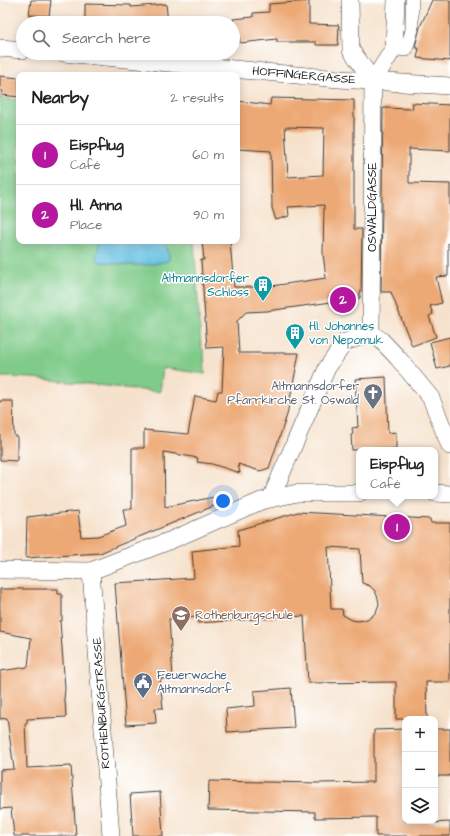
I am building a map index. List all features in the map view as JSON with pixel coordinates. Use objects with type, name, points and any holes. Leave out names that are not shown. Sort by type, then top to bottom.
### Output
[{"type":"street","points":[[350,0],[351,50],[373,81],[394,48],[396,0]]},
{"type":"street","points":[[394,48],[406,50],[412,30],[412,0]]},
{"type":"street","points":[[0,48],[16,49]]},
{"type":"street","name":"HOFFINGERGASSE","points":[[137,60],[338,79],[450,86]]},
{"type":"street","name":"OSWALDGASSE","points":[[371,333],[373,81]]},
{"type":"street","points":[[271,498],[327,368],[345,342],[371,333],[381,340],[398,358],[431,398],[450,446]]},
{"type":"street","points":[[0,570],[91,571],[169,541],[271,498],[298,493],[356,493]]},
{"type":"street","points":[[438,493],[450,494]]},
{"type":"street","name":"ROTHENBURGSTRASSE","points":[[91,571],[107,790],[112,836]]},
{"type":"green space","points":[[0,92],[1,98],[16,100],[16,244],[194,244],[201,346],[204,352],[205,374],[163,368],[160,392],[33,378],[0,377]]},
{"type":"water","points":[[99,244],[166,244],[169,255],[169,260],[160,263],[142,265],[99,262],[96,258]]},
{"type":"building","points":[[31,0],[51,0],[49,16],[29,15]]},
{"type":"building","points":[[432,0],[450,0],[450,61],[417,58],[419,49],[415,47],[420,27]]},
{"type":"building","points":[[309,1],[309,24],[339,25],[338,45],[316,45],[316,42],[277,42],[277,39],[240,43],[240,18],[253,17],[253,13],[269,12],[269,4]]},
{"type":"building","points":[[85,4],[131,5],[131,7],[166,4],[167,16],[85,16]]},
{"type":"building","points":[[0,76],[16,78],[16,97],[2,95],[3,91],[0,90]]},
{"type":"building","points":[[271,98],[354,100],[354,229],[362,229],[360,298],[267,311],[246,312],[237,321],[239,353],[299,353],[287,415],[269,468],[260,471],[238,464],[240,473],[212,464],[197,462],[198,458],[164,452],[165,507],[219,496],[221,503],[100,553],[26,558],[27,517],[78,511],[81,537],[98,536],[126,526],[123,509],[132,509],[132,448],[144,448],[144,430],[188,434],[195,396],[216,400],[218,391],[222,391],[224,347],[207,348],[201,260],[204,260],[202,244],[230,244],[234,287],[265,287],[326,278],[323,254],[324,205],[288,207],[289,216],[276,220],[272,208],[271,151],[240,149],[240,101],[270,105]],"holes":[[[285,127],[324,128],[323,175],[288,177]]]},
{"type":"building","points":[[412,103],[450,105],[450,151],[409,149],[409,183],[450,184],[450,243],[448,243],[448,276],[436,277],[442,303],[430,306],[433,314],[429,316],[436,337],[412,346],[391,292],[381,292],[383,108],[413,109]]},
{"type":"building","points":[[450,337],[450,366],[437,369],[430,342]]},
{"type":"building","name":"Altmannsdorfer Pfarrkirche St. Oswald","points":[[386,377],[388,433],[396,432],[396,447],[356,447],[356,450],[352,450],[352,428],[358,427],[355,379]]},
{"type":"building","points":[[0,401],[13,401],[14,436],[17,436],[17,461],[0,460]]},
{"type":"building","points":[[298,512],[430,519],[431,523],[450,523],[450,682],[426,682],[427,716],[402,716],[402,719],[396,719],[396,682],[308,683],[304,616],[198,623],[197,617],[169,619],[173,678],[160,679],[163,708],[155,708],[156,723],[126,725],[115,583],[194,578],[192,551],[239,546],[238,530]],"holes":[[[328,547],[360,549],[362,583],[370,586],[375,591],[378,598],[379,604],[376,612],[371,617],[365,620],[357,621],[343,615],[342,609],[331,609]]]},
{"type":"building","points":[[0,589],[58,589],[58,594],[62,594],[62,621],[60,621],[66,717],[27,719],[27,723],[25,723],[27,768],[71,766],[76,836],[14,836],[11,808],[0,809],[0,770],[14,769],[7,718],[0,719],[0,671],[28,667],[31,638],[0,632]]},
{"type":"building","points":[[291,688],[294,728],[227,732],[226,709],[255,706],[254,691]]},
{"type":"building","points":[[402,729],[402,824],[438,824],[438,823],[450,822],[450,836],[376,836],[376,817],[315,818],[315,812],[208,810],[209,781],[320,783],[374,782],[374,730]]},
{"type":"building","points":[[438,729],[450,729],[450,776],[438,776]]},
{"type":"building","points":[[160,792],[163,836],[133,836],[130,794]]},
{"type":"place","name":"Hl. Anna","points":[[343,300]]},
{"type":"place","name":"Altmannsdorfer Schloss","points":[[263,302]]},
{"type":"place","name":"Hl. Johannes von Nepomuk","points":[[295,350]]},
{"type":"place","name":"Altmannsdorfer Pfarrkirche St. Oswald","points":[[373,410]]},
{"type":"place","name":"Eispflug","points":[[397,527]]},
{"type":"place","name":"Rothenburgschule","points":[[181,632]]},
{"type":"place","name":"Feuerwache Altmannsdorf","points":[[143,699]]}]
